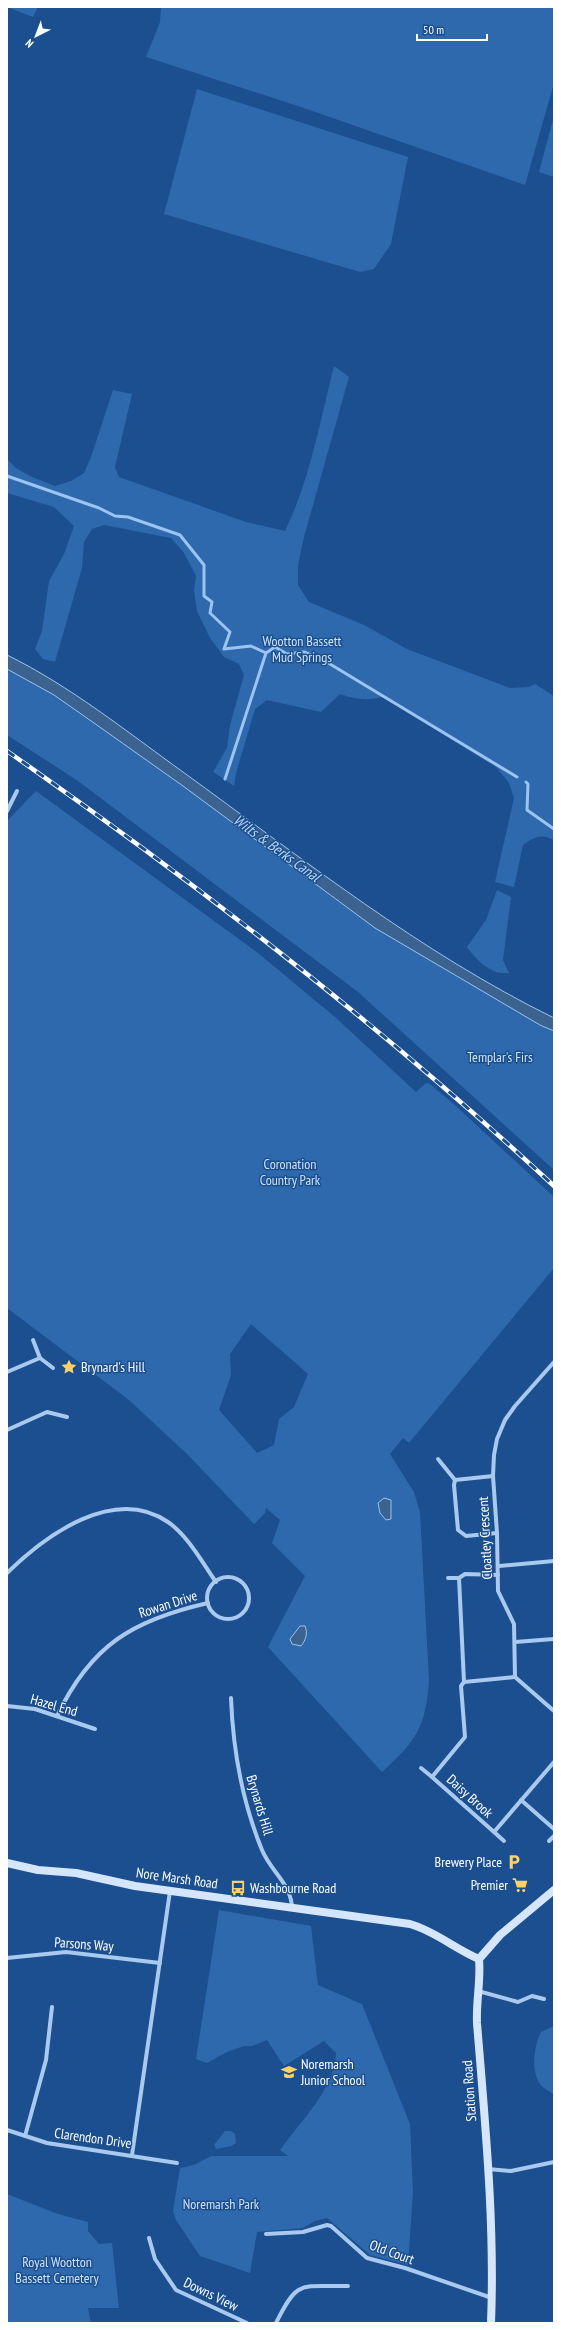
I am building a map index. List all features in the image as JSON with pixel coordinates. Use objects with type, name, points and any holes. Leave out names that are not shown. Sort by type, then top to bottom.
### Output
[{"type":"street","points":[[7,811],[17,791]]},
{"type":"street","points":[[34,1340],[40,1358],[53,1368]]},
{"type":"street","points":[[7,1372],[40,1358]]},
{"type":"street","name":"Cloatley Crescent","points":[[515,1677],[515,1642],[513,1619],[498,1591],[499,1566],[493,1476],[497,1439],[505,1420],[514,1406],[554,1362]]},
{"type":"street","points":[[7,1430],[47,1412],[67,1417]]},
{"type":"street","points":[[438,1459],[455,1480],[458,1530],[466,1536],[497,1533]]},
{"type":"street","points":[[455,1480],[493,1476]]},
{"type":"street","points":[[7,1573],[37,1547],[73,1524],[110,1510],[132,1509],[150,1512],[169,1522],[186,1540],[216,1582]]},
{"type":"street","points":[[499,1566],[554,1561]]},
{"type":"street","points":[[448,1578],[460,1578],[465,1574],[498,1575]]},
{"type":"street","points":[[226,1577],[243,1583],[249,1593],[248,1605],[236,1617],[224,1618],[214,1613],[208,1602],[209,1591],[216,1582],[226,1577]]},
{"type":"street","name":"Daisy Brook","points":[[432,1777],[465,1737],[461,1686],[464,1682],[460,1578]]},
{"type":"street","name":"Rowan Drive","points":[[57,1716],[66,1698],[86,1667],[117,1638],[149,1620],[208,1602]]},
{"type":"street","points":[[515,1642],[554,1639]]},
{"type":"street","points":[[464,1682],[515,1677],[554,1711]]},
{"type":"street","name":"Brynards Hill","points":[[231,1698],[233,1745],[240,1780],[262,1850],[289,1889],[292,1909]]},
{"type":"street","name":"Hazel End","points":[[7,1706],[36,1709],[95,1729]]},
{"type":"street","name":"Daisy Brook","points":[[494,1832],[554,1762]]},
{"type":"street","name":"Daisy Brook","points":[[421,1768],[504,1841]]},
{"type":"street","points":[[521,1800],[554,1829]]},
{"type":"street","points":[[549,1841],[554,1836]]},
{"type":"street","name":"Nore Marsh Road","points":[[7,1863],[170,1891],[292,1909],[410,1924],[428,1930],[462,1952],[479,1959]]},
{"type":"street","points":[[479,1959],[500,1935],[554,1890]]},
{"type":"street","points":[[132,2155],[170,1891]]},
{"type":"street","name":"Parsons Way","points":[[7,1958],[66,1952],[160,1963]]},
{"type":"street","name":"Station Road","points":[[479,1959],[476,2008],[488,2169],[492,2298],[491,2323]]},
{"type":"street","points":[[478,1991],[518,2002],[532,1996],[544,1999]]},
{"type":"street","points":[[25,2136],[46,2060],[52,2007]]},
{"type":"street","name":"Clarendon Drive","points":[[7,2130],[47,2143],[177,2163]]},
{"type":"street","points":[[488,2169],[511,2170],[554,2162]]},
{"type":"street","name":"Old Court","points":[[266,2234],[303,2232],[331,2226],[367,2258],[405,2268],[492,2298]]},
{"type":"street","name":"Downs View","points":[[149,2238],[155,2260],[176,2290],[247,2323]]},
{"type":"street","points":[[276,2323],[288,2298],[301,2287],[348,2286]]},
{"type":"green space","points":[[7,7],[38,7],[33,17]]},
{"type":"green space","points":[[161,7],[554,7],[554,83],[525,185],[298,106],[146,57],[160,22]]},
{"type":"green space","points":[[197,89],[408,157],[391,244],[374,269],[360,272],[164,214]]},
{"type":"green space","points":[[554,116],[554,177],[539,172]]},
{"type":"green space","name":"Wootton Bassett Mud Springs","points":[[334,366],[349,377],[304,537],[298,565],[298,585],[309,602],[364,625],[407,649],[510,688],[529,687],[535,684],[554,696],[554,840],[541,836],[523,845],[514,887],[495,882],[514,798],[509,783],[496,767],[382,697],[361,699],[340,694],[321,712],[267,700],[255,709],[236,773],[234,786],[213,772],[227,748],[230,725],[244,675],[239,664],[224,657],[210,638],[197,611],[194,591],[196,576],[184,553],[171,538],[104,525],[92,529],[84,542],[82,568],[55,662],[43,659],[35,649],[42,631],[49,581],[64,554],[74,526],[54,507],[7,493],[7,459],[16,468],[30,476],[55,486],[71,481],[84,473],[91,457],[113,390],[132,394],[115,467],[119,477],[246,522],[285,531],[294,512],[308,471]]},
{"type":"green space","name":"Templar's Firs","points":[[7,669],[54,695],[94,723],[183,786],[375,928],[540,1025],[554,1031],[554,1170],[358,992],[78,781],[7,735]]},
{"type":"green space","name":"Coronation Country Park","points":[[36,791],[258,953],[335,1017],[416,1092],[426,1083],[430,1084],[456,1106],[554,1197],[554,1268],[409,1443],[403,1438],[390,1454],[414,1492],[420,1512],[429,1680],[425,1710],[422,1722],[417,1732],[411,1742],[382,1772],[268,1647],[305,1576],[272,1543],[280,1520],[266,1508],[265,1513],[254,1524],[188,1455],[129,1400],[7,1308],[7,821]],"holes":[[[251,1324],[308,1374],[294,1407],[279,1419],[274,1445],[257,1453],[219,1410],[231,1375],[230,1354]]]},
{"type":"green space","points":[[497,890],[511,897],[503,960],[509,973],[496,972],[485,966],[467,947],[486,920]]},
{"type":"green space","name":"Noremarsh Park","points":[[219,1910],[311,1926],[318,1985],[362,2004],[410,2124],[413,2192],[408,2265],[370,2255],[327,2218],[315,2221],[303,2228],[257,2232],[250,2273],[200,2256],[176,2220],[173,2211],[180,2168],[194,2165],[211,2156],[288,2156],[280,2150],[323,2092],[334,2067],[336,2053],[324,2041],[284,2066],[267,2040],[252,2046],[244,2046],[227,2052],[207,2063],[196,2059]]},
{"type":"green space","points":[[554,2026],[554,2094],[544,2088],[538,2080],[535,2073],[534,2059],[536,2044],[541,2032]]},
{"type":"green space","points":[[225,2131],[231,2131],[235,2134],[236,2143],[232,2146],[216,2149],[214,2145]]},
{"type":"green space","name":"Royal Wootton Bassett Cemetery","points":[[7,2194],[58,2214],[88,2222],[88,2231],[99,2244],[112,2243],[119,2308],[88,2308],[91,2323],[7,2323]]},
{"type":"water","name":"Wilts & Berks Canal","points":[[7,655],[53,681],[119,725],[318,871],[409,934],[456,964],[554,1018],[554,1031],[540,1025],[375,928],[183,786],[94,723],[54,695],[7,669]]},
{"type":"water","points":[[384,1498],[391,1500],[391,1519],[386,1520],[380,1513],[378,1503]]},
{"type":"water","points":[[300,1626],[305,1626],[306,1631],[305,1639],[301,1646],[292,1644],[290,1639]]},
{"type":"waterway","points":[[7,476],[99,508],[115,516],[128,517],[180,535],[204,565],[204,596],[212,602],[210,613],[230,632],[224,649],[251,646],[266,653],[275,647],[287,654],[304,652],[325,661],[517,777]]},
{"type":"waterway","points":[[225,779],[266,653]]},
{"type":"waterway","points":[[526,782],[528,784],[527,810],[554,829]]},
{"type":"railway","points":[[7,751],[149,853],[288,959],[423,1070],[554,1186]]},
{"type":"place","name":"Brynard's Hill","points":[[69,1367]]},
{"type":"place","name":"Brewery Place","points":[[514,1862]]},
{"type":"place","name":"Premier","points":[[520,1885]]},
{"type":"place","name":"Washbourne Road","points":[[238,1888]]},
{"type":"place","name":"Noremarsh Junior School","points":[[289,2072]]}]
